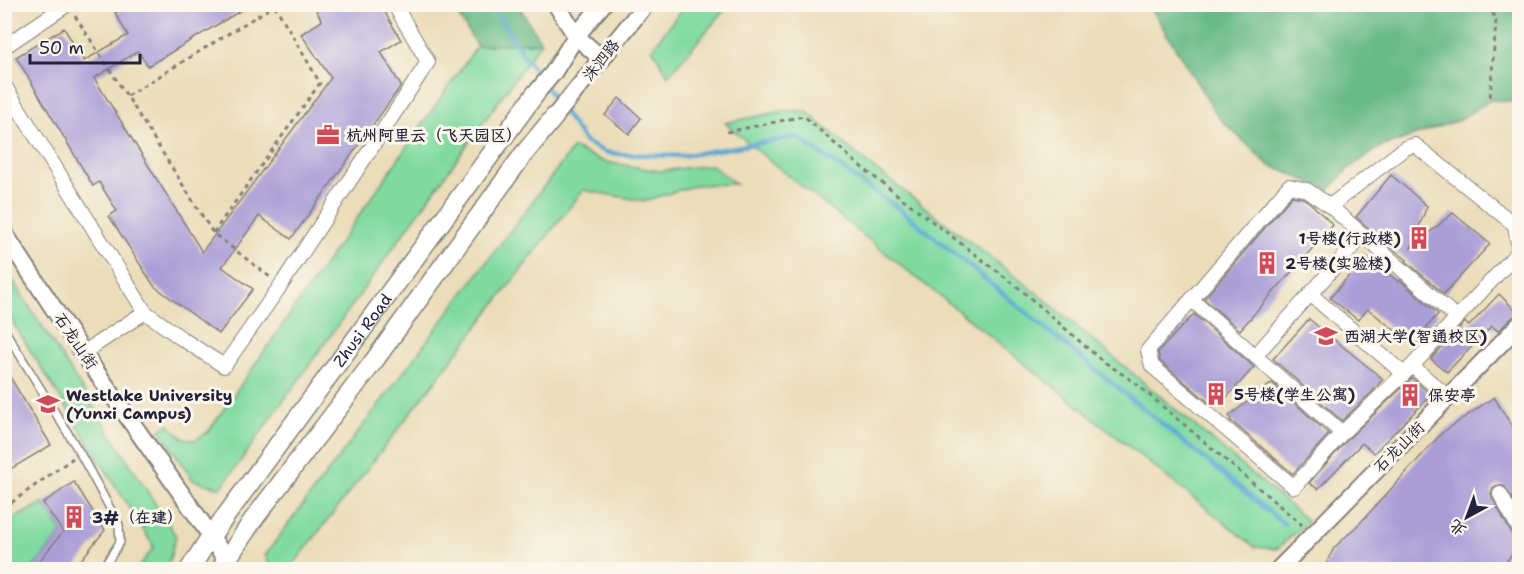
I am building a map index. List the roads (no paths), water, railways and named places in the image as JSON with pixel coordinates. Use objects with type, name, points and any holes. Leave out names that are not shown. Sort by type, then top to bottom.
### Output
[{"type":"main road","name":"Zhusi Road","points":[[189,570],[536,93]]},
{"type":"main road","name":"Zhusi Road","points":[[226,566],[253,520],[374,361],[523,155],[555,116]]},
{"type":"street","points":[[4,85],[145,312],[224,366],[281,285],[428,62],[394,4]]},
{"type":"street","points":[[556,4],[576,36],[602,59]]},
{"type":"street","name":"洙泗路","points":[[536,93],[553,73],[576,36],[603,4]]},
{"type":"street","name":"洙泗路","points":[[555,116],[646,4]]},
{"type":"street","points":[[4,46],[67,5]]},
{"type":"street","points":[[1330,206],[1405,148],[1415,145],[1515,225],[1519,251],[1457,318],[1408,370],[1342,433],[1294,487],[1152,366],[1148,350],[1289,186],[1307,190],[1330,206],[1457,318]]},
{"type":"street","name":"石龙山街","points":[[4,233],[13,252],[211,537],[226,566]]},
{"type":"street","points":[[1255,356],[1363,235]]},
{"type":"street","points":[[1310,294],[1408,370],[1448,397]]},
{"type":"street","points":[[1192,300],[1342,433]]},
{"type":"street","points":[[84,353],[145,312]]},
{"type":"street","name":"石龙山街","points":[[1278,570],[1520,324]]},
{"type":"street","points":[[1500,494],[1520,530]]},
{"type":"lane","points":[[4,329],[80,453],[119,525],[120,542],[102,570]]},
{"type":"waterway","points":[[492,4],[515,43],[541,80]]},
{"type":"waterway","points":[[546,87],[558,104]]},
{"type":"waterway","points":[[563,111],[585,142],[605,152],[618,154],[681,156],[797,137],[901,210],[1284,524]]},
{"type":"place","name":"杭州阿里云（飞天园区）","points":[[328,135]]},
{"type":"place","name":"1号楼(行政楼)","points":[[1419,238]]},
{"type":"place","name":"2号楼(实验楼)","points":[[1267,263]]},
{"type":"place","name":"西湖大学(智通校区)","points":[[1326,336]]},
{"type":"place","name":"5号楼(学生公寓)","points":[[1216,394]]},
{"type":"place","name":"保安亭","points":[[1410,395]]},
{"type":"place","name":"Westlake University (Yunxi Campus)","points":[[48,404]]},
{"type":"place","name":"3#（在建）","points":[[74,517]]}]
